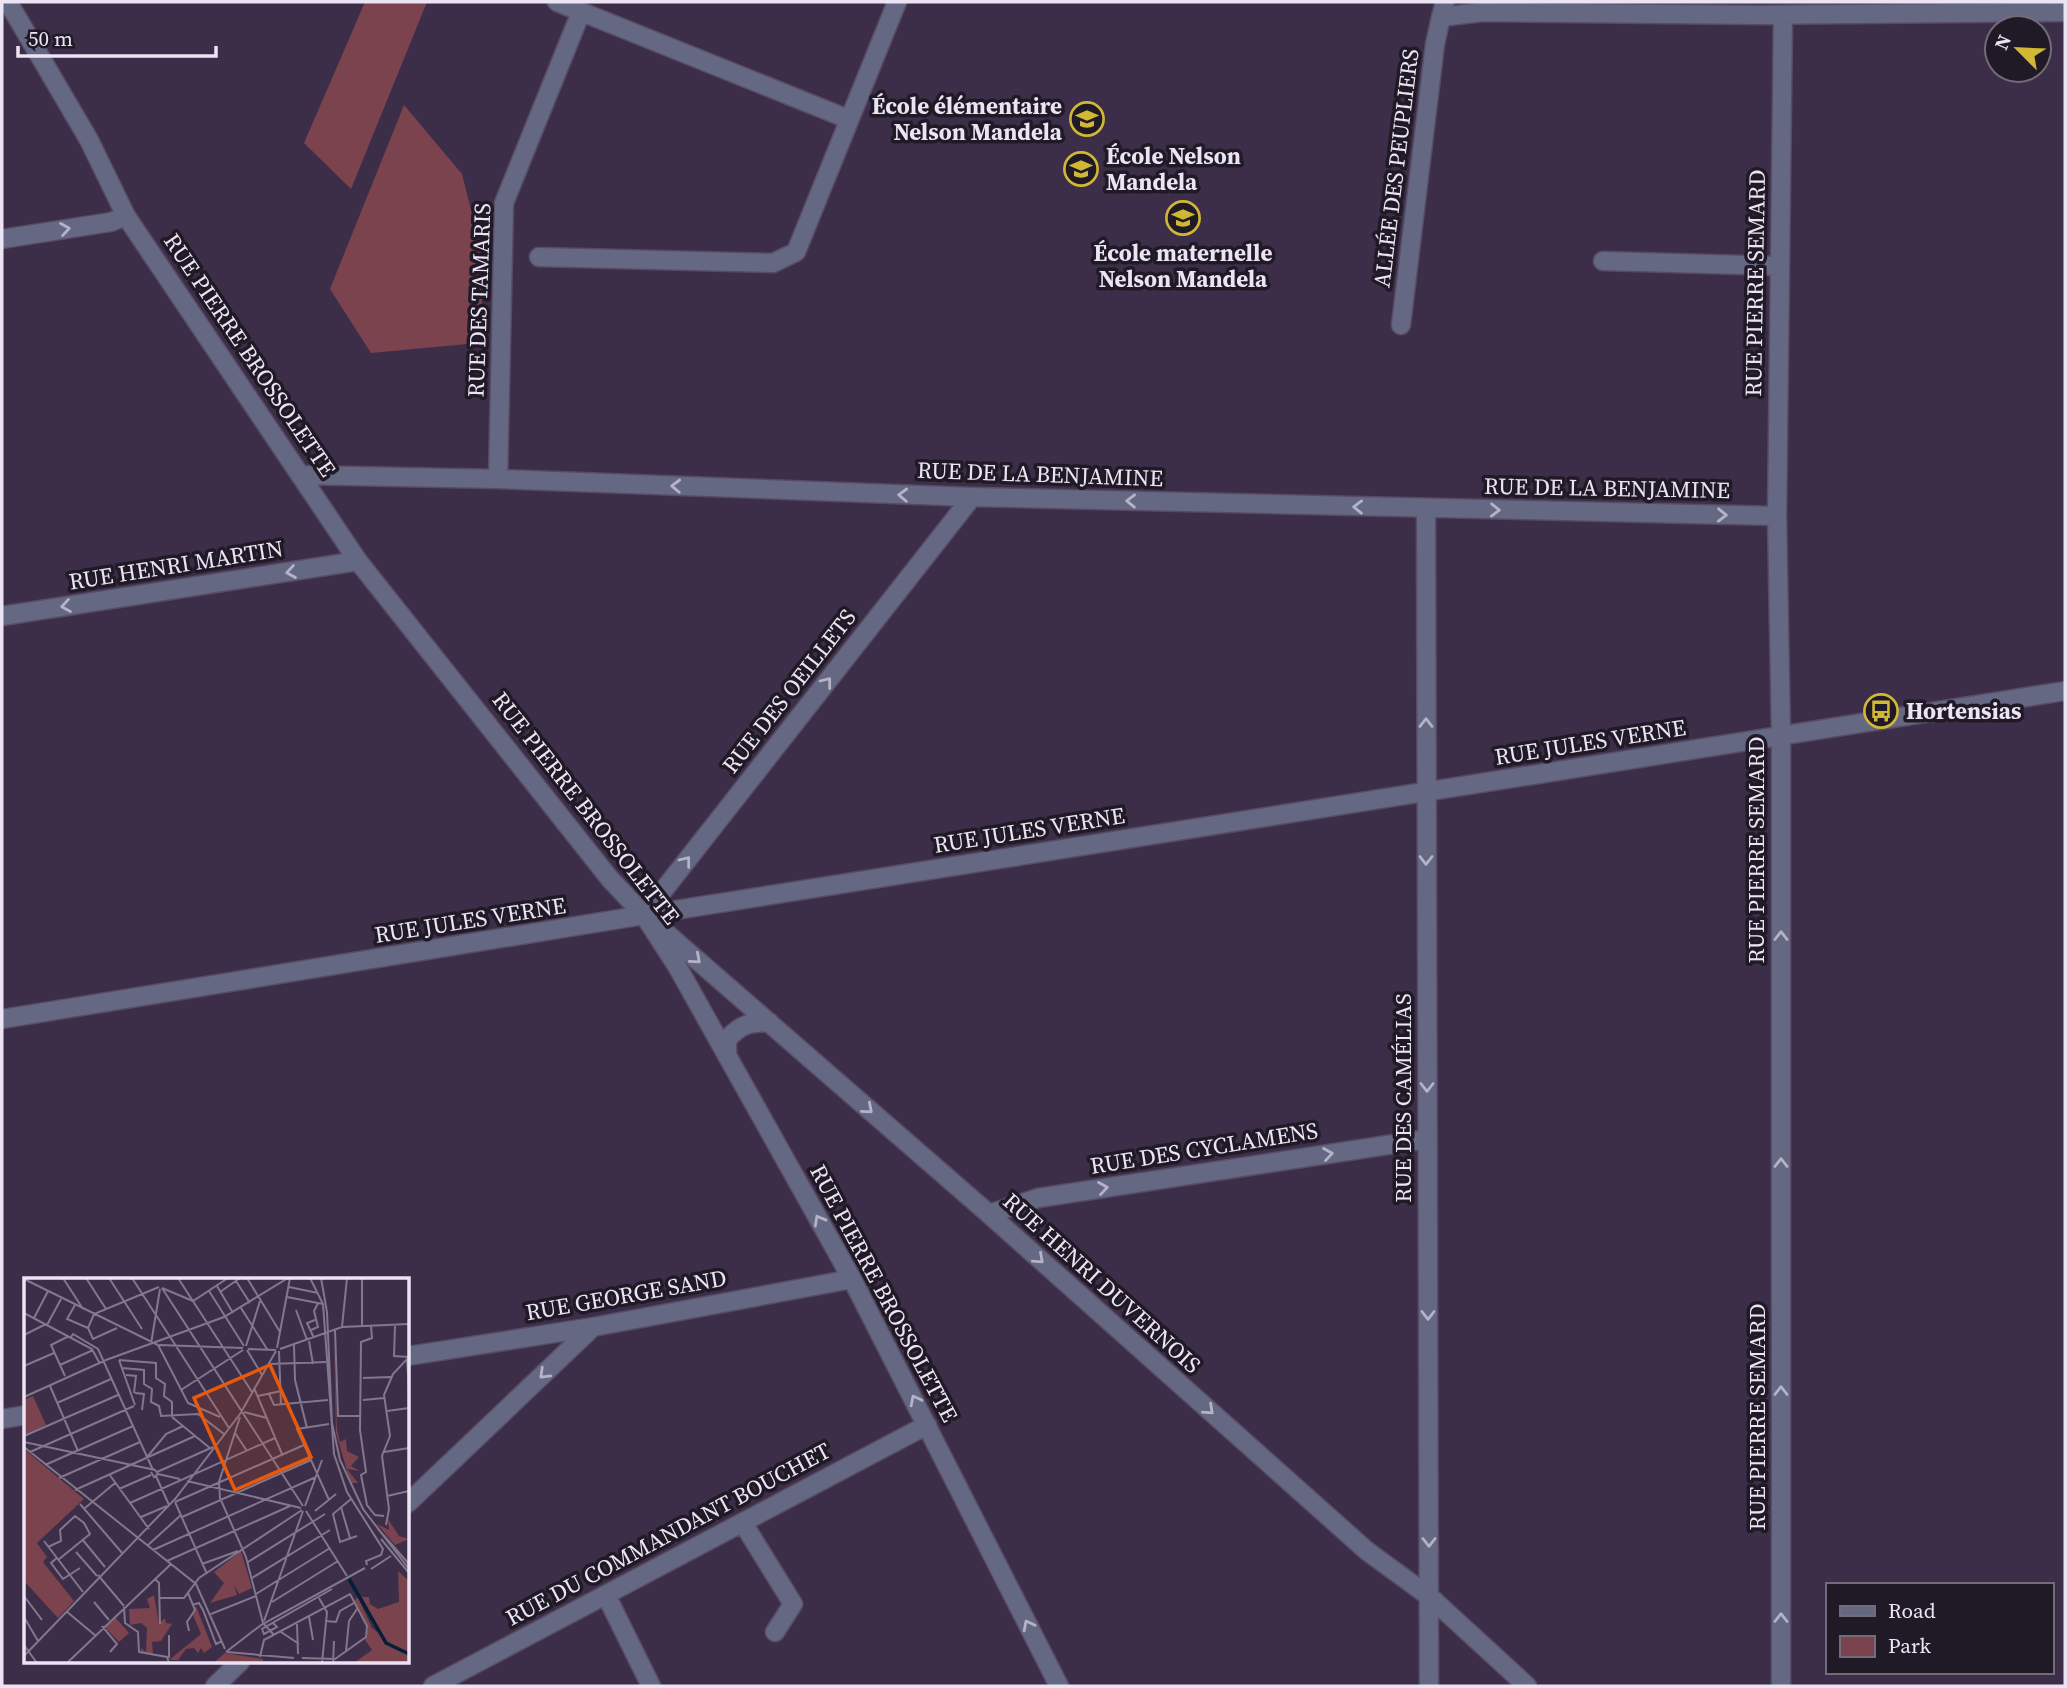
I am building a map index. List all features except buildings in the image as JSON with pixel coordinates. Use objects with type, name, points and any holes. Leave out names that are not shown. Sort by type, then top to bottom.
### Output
[{"type":"street","name":"RUE PIERRE BROSSOLETTE","points":[[8,2],[89,140],[126,216],[358,561],[610,879],[644,915],[677,966],[852,1279],[1059,1686]]},
{"type":"street","points":[[557,2],[848,119]]},
{"type":"street","points":[[539,257],[773,263],[796,252],[897,2]]},
{"type":"street","points":[[1443,9],[1482,12],[1783,15],[2065,12]]},
{"type":"street","name":"ALLÉE DES PEUPLIERS","points":[[1401,325],[1433,58],[1443,9]]},
{"type":"street","name":"RUE DES TAMARIS","points":[[498,479],[504,202],[582,12]]},
{"type":"street","name":"RUE PIERRE SEMARD","points":[[1781,1686],[1781,737],[1777,516],[1783,15]]},
{"type":"street","points":[[2,239],[111,222],[126,216]]},
{"type":"street","points":[[1603,261],[1779,266]]},
{"type":"street","name":"RUE DE LA BENJAMINE","points":[[302,475],[498,479],[972,497],[1777,516]]},
{"type":"street","name":"RUE DES OEILLETS","points":[[644,915],[972,497]]},
{"type":"street","name":"RUE DES CAMÉLIAS","points":[[1426,509],[1429,1686]]},
{"type":"street","name":"RUE HENRI MARTIN","points":[[2,616],[358,561]]},
{"type":"street","name":"RUE JULES VERNE","points":[[2,1019],[2065,691]]},
{"type":"street","name":"RUE HENRI DUVERNOIS","points":[[644,915],[989,1214],[1367,1551],[1430,1597],[1527,1686]]},
{"type":"street","points":[[727,1056],[727,1039],[737,1029],[747,1023],[769,1022]]},
{"type":"street","name":"RUE DES CYCLAMENS","points":[[989,1214],[1038,1198],[1427,1139]]},
{"type":"street","name":"RUE GEORGE SAND","points":[[410,1356],[852,1279]]},
{"type":"street","points":[[410,1501],[593,1326]]},
{"type":"street","points":[[2,1419],[24,1415]]},
{"type":"street","name":"RUE DU COMMANDANT BOUCHET","points":[[433,1686],[927,1425]]},
{"type":"street","points":[[743,1524],[793,1604],[775,1632]]},
{"type":"street","points":[[606,1595],[651,1686]]},
{"type":"street","points":[[215,1686],[238,1664]]},
{"type":"green space","points":[[365,2],[427,2],[351,189],[304,143]]},
{"type":"green space","points":[[404,105],[462,174],[485,265],[478,343],[371,353],[330,289]]},
{"type":"place","name":"École élémentaire Nelson Mandela","points":[[1087,119]]},
{"type":"place","name":"École Nelson Mandela","points":[[1081,169]]},
{"type":"place","name":"École maternelle Nelson Mandela","points":[[1183,218]]},
{"type":"place","name":"Hortensias","points":[[1881,711]]}]
